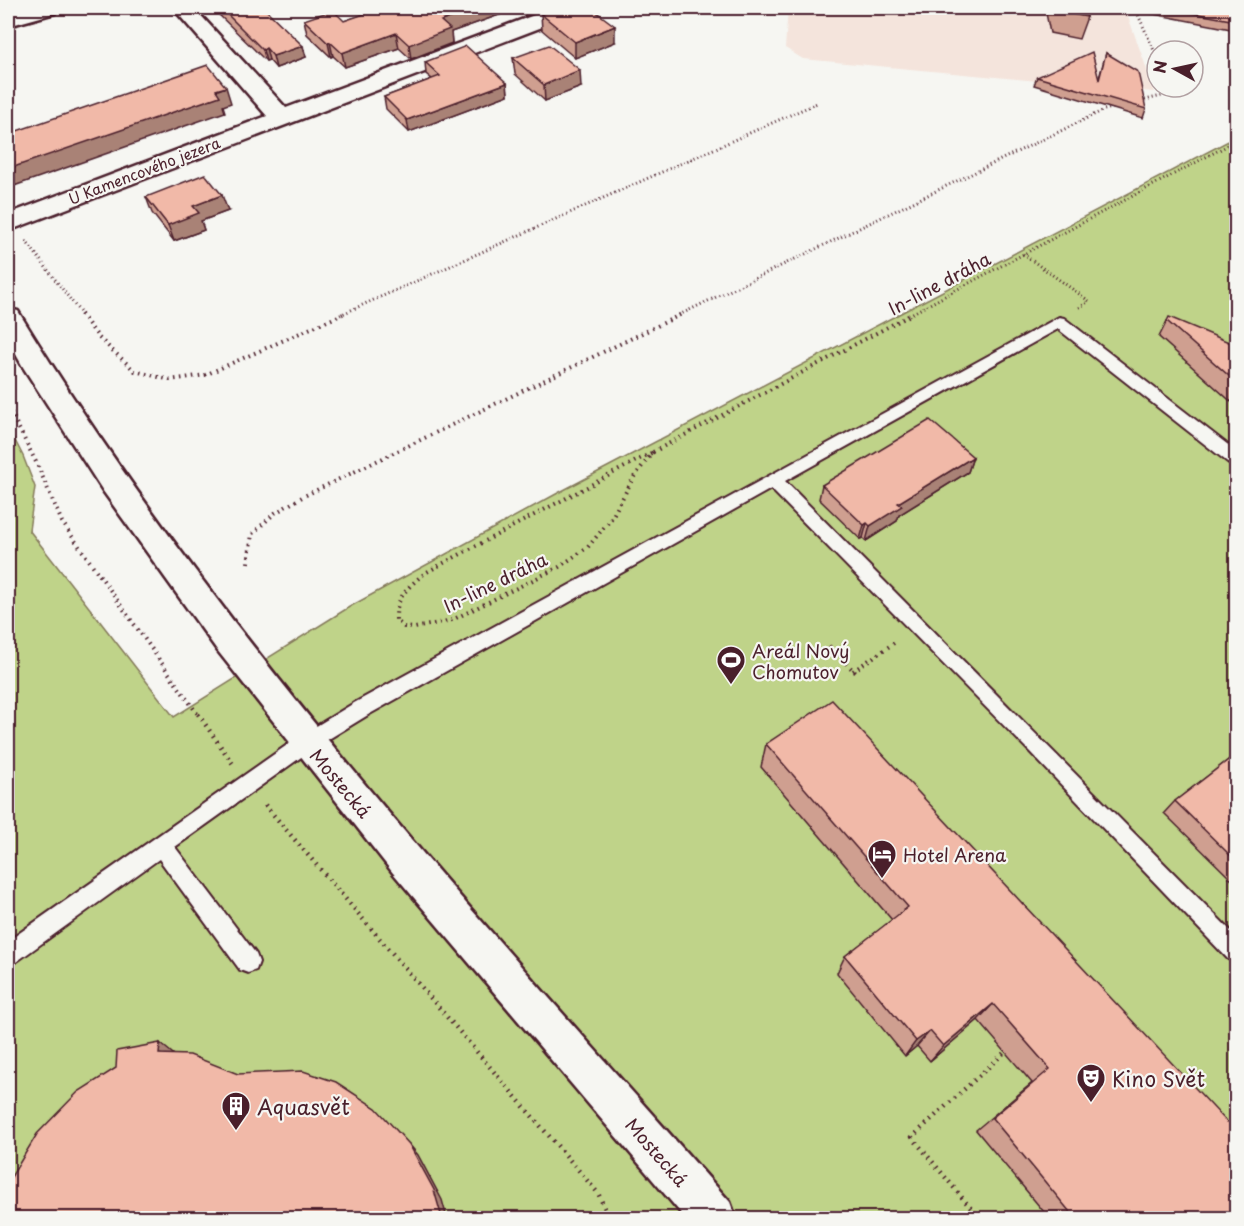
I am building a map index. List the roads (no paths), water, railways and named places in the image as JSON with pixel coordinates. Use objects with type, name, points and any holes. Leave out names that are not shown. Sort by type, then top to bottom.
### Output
[{"type":"street","points":[[8,20],[47,8]]},
{"type":"street","points":[[183,8],[281,117]]},
{"type":"street","name":"U Kamencového jezera","points":[[9,222],[571,8]]},
{"type":"street","name":"Mostecká","points":[[8,318],[92,452],[150,536],[307,742],[417,875],[714,1218]]},
{"type":"lane","points":[[8,954],[307,742],[362,709],[1059,322],[1236,460]]},
{"type":"lane","points":[[773,480],[1236,951]]},
{"type":"lane","points":[[161,845],[249,962]]},
{"type":"place","name":"Areál Nový Chomutov","points":[[731,686]]},
{"type":"place","name":"Hotel Arena","points":[[882,880]]},
{"type":"place","name":"Kino Svět","points":[[1091,1104]]},
{"type":"place","name":"Aquasvět","points":[[236,1132]]}]
